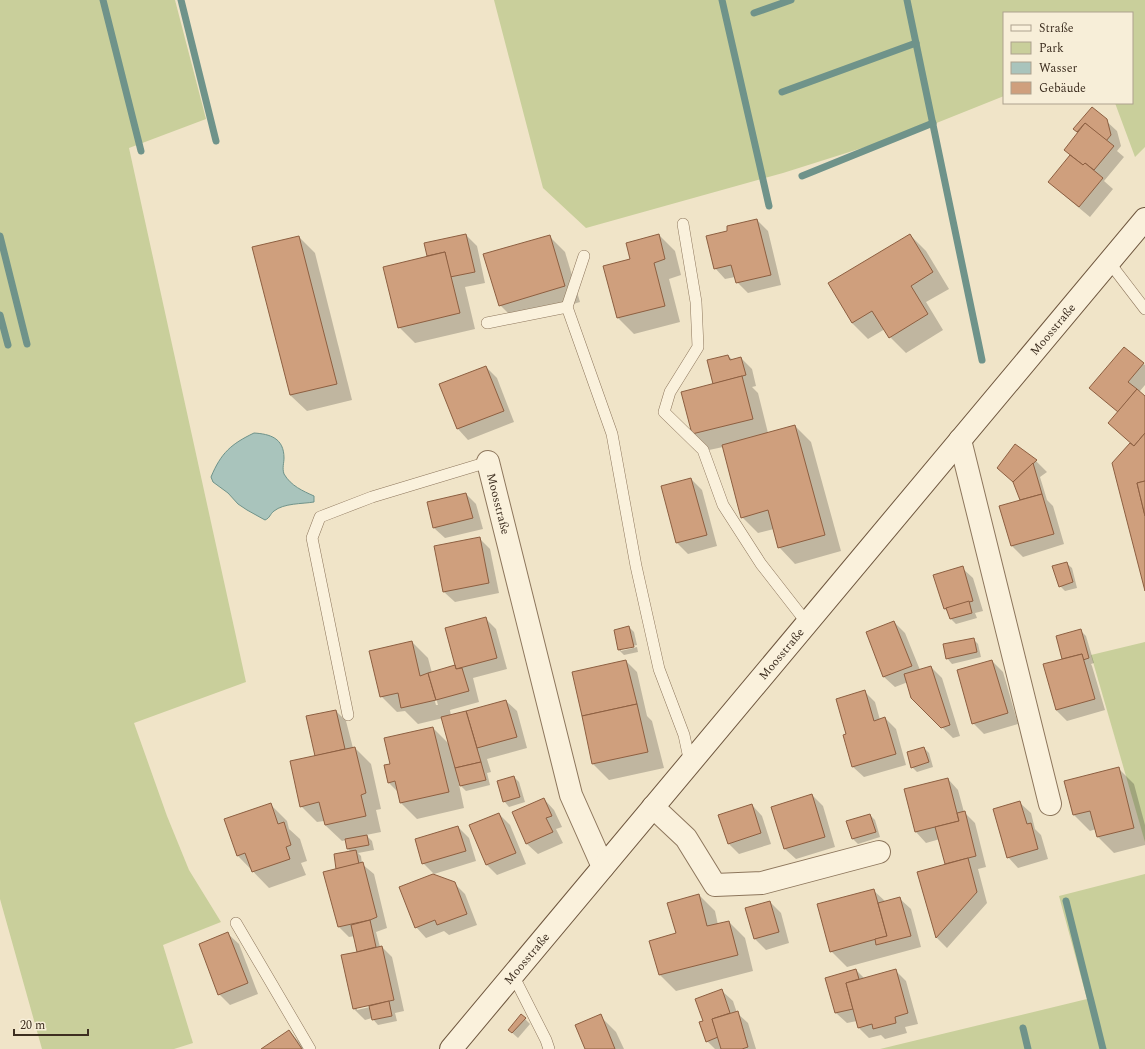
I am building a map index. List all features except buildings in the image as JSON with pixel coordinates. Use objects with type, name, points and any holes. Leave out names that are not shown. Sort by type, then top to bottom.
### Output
[{"type":"street","name":"Moosstraße","points":[[451,1049],[1145,219]]},
{"type":"street","points":[[960,440],[1050,804]]},
{"type":"street","name":"Moosstraße","points":[[488,462],[571,795],[603,867]]},
{"type":"street","points":[[653,807],[686,838],[715,885],[762,883],[879,852]]},
{"type":"lane","points":[[683,224],[696,302],[698,347],[670,392],[664,412],[703,450],[723,505],[761,564],[807,623]]},
{"type":"lane","points":[[584,256],[567,307],[612,434],[636,566],[659,669],[684,735],[690,763]]},
{"type":"lane","points":[[1109,262],[1145,309]]},
{"type":"lane","points":[[487,323],[567,307]]},
{"type":"lane","points":[[348,715],[312,538],[320,517],[372,497],[488,462]]},
{"type":"lane","points":[[236,923],[310,1049]]},
{"type":"lane","points":[[513,975],[546,1040],[549,1049]]},
{"type":"green space","points":[[0,0],[175,0],[206,119],[129,148],[246,682],[134,723],[167,816],[189,870],[221,922],[163,945],[193,1043],[174,1049],[42,1049],[0,899]]},
{"type":"green space","points":[[494,0],[1145,0],[1145,147],[1135,157],[1115,104],[1133,104],[1133,12],[1003,12],[1003,96],[919,130],[783,173],[586,228],[543,188]]},
{"type":"green space","points":[[1145,642],[1145,842],[1091,655]]},
{"type":"green space","points":[[1145,874],[1145,1049],[880,1049],[1087,999],[1059,896]]},
{"type":"water","points":[[254,433],[271,436],[279,442],[283,451],[284,474],[294,485],[314,496],[314,502],[283,506],[274,511],[265,520],[238,504],[228,493],[213,482],[211,477],[223,455],[233,445]]},
{"type":"waterway","points":[[103,0],[141,151]]},
{"type":"waterway","points":[[181,0],[216,141]]},
{"type":"waterway","points":[[722,0],[769,206]]},
{"type":"waterway","points":[[754,13],[791,0]]},
{"type":"waterway","points":[[907,0],[982,360]]},
{"type":"waterway","points":[[782,92],[916,43]]},
{"type":"waterway","points":[[802,176],[933,123]]},
{"type":"waterway","points":[[0,236],[27,344]]},
{"type":"waterway","points":[[0,315],[8,345]]},
{"type":"waterway","points":[[1066,901],[1103,1049]]},
{"type":"waterway","points":[[1023,1028],[1028,1049]]}]
